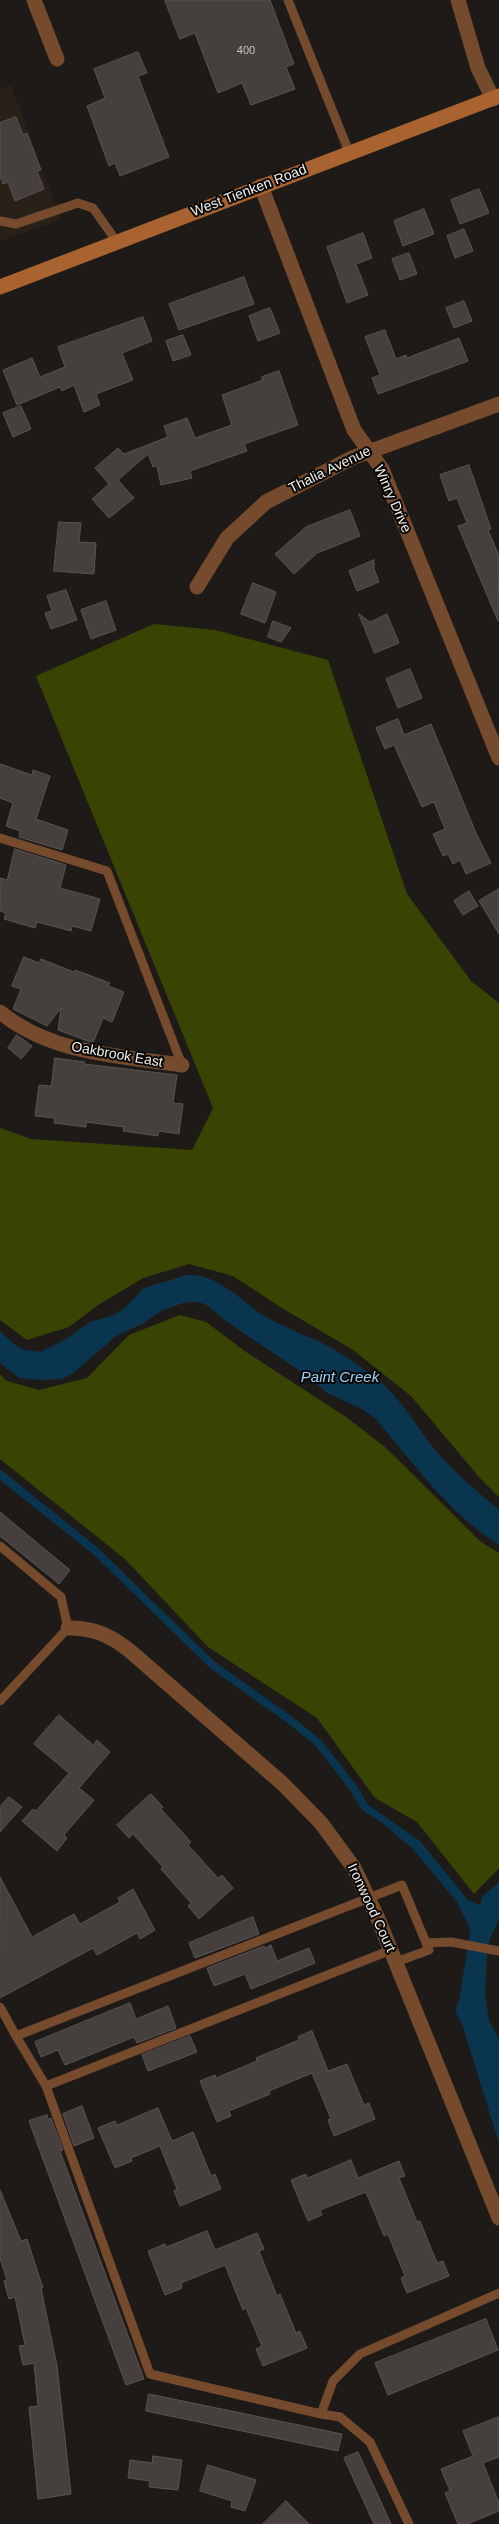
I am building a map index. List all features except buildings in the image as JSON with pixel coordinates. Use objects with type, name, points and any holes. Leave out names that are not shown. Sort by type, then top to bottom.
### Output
[{"type":"main road","name":"West Tienken Road","points":[[0,287],[350,152],[496,98]]},
{"type":"street","points":[[34,0],[57,59]]},
{"type":"street","points":[[458,0],[478,68],[496,98]]},
{"type":"street","name":"Winry Drive","points":[[261,186],[354,430],[382,469],[499,758]]},
{"type":"street","name":"Thalia Avenue","points":[[197,587],[227,538],[266,502],[368,451],[499,404]]},
{"type":"street","name":"Oakbrook East","points":[[0,1012],[41,1036],[71,1048],[182,1066]]},
{"type":"street","name":"Ironwood Court","points":[[68,1628],[84,1628],[111,1636],[283,1784],[338,1845],[369,1898],[499,2218]]},
{"type":"lane","points":[[288,0],[350,152]]},
{"type":"lane","points":[[0,221],[16,224],[78,203],[94,208],[117,242]]},
{"type":"lane","points":[[0,838],[107,871],[182,1066]]},
{"type":"lane","points":[[0,1546],[61,1597],[68,1628],[0,1701]]},
{"type":"lane","points":[[16,2036],[402,1885],[429,1950],[393,1956],[46,2086]]},
{"type":"lane","points":[[426,1944],[451,1942],[499,1951]]},
{"type":"lane","points":[[0,2008],[46,2086],[150,2374],[340,2417],[370,2442],[409,2524]]},
{"type":"lane","points":[[321,2414],[333,2381],[360,2354],[499,2293]]},
{"type":"shaded area","points":[[11,85],[61,220],[0,241],[0,89]]},
{"type":"green space","points":[[154,624],[215,630],[328,660],[407,894],[471,981],[499,1003],[499,1497],[479,1477],[411,1396],[353,1350],[282,1308],[233,1276],[189,1264],[143,1278],[98,1305],[69,1327],[27,1340],[0,1320],[0,1128],[31,1139],[192,1150],[213,1108],[36,676]]},
{"type":"green space","points":[[180,1315],[206,1322],[246,1352],[346,1417],[385,1447],[481,1542],[499,1553],[499,1868],[474,1894],[417,1822],[375,1798],[317,1718],[208,1647],[125,1559],[0,1459],[0,1374],[7,1381],[39,1390],[87,1378],[129,1335]]},
{"type":"water","name":"Paint Creek","points":[[187,1275],[198,1276],[219,1283],[266,1317],[328,1346],[378,1380],[395,1396],[430,1444],[445,1461],[467,1483],[499,1510],[499,1545],[448,1503],[375,1418],[362,1409],[327,1393],[306,1375],[233,1326],[205,1304],[196,1302],[183,1303],[161,1311],[144,1323],[116,1336],[72,1374],[61,1379],[19,1378],[0,1363],[0,1331],[15,1345],[25,1350],[40,1352],[66,1339],[90,1322],[114,1315],[126,1307],[144,1288]]},
{"type":"water","points":[[0,1469],[98,1548],[215,1662],[290,1715],[321,1740],[357,1786],[368,1805],[420,1841],[468,1900],[480,1905],[482,1897],[499,1882],[499,1919],[490,1939],[485,1993],[489,2021],[499,2039],[499,2143],[462,2024],[456,2012],[470,1932],[457,1902],[413,1849],[381,1822],[362,1810],[350,1790],[315,1745],[285,1721],[210,1668],[93,1554],[0,1480]]}]
